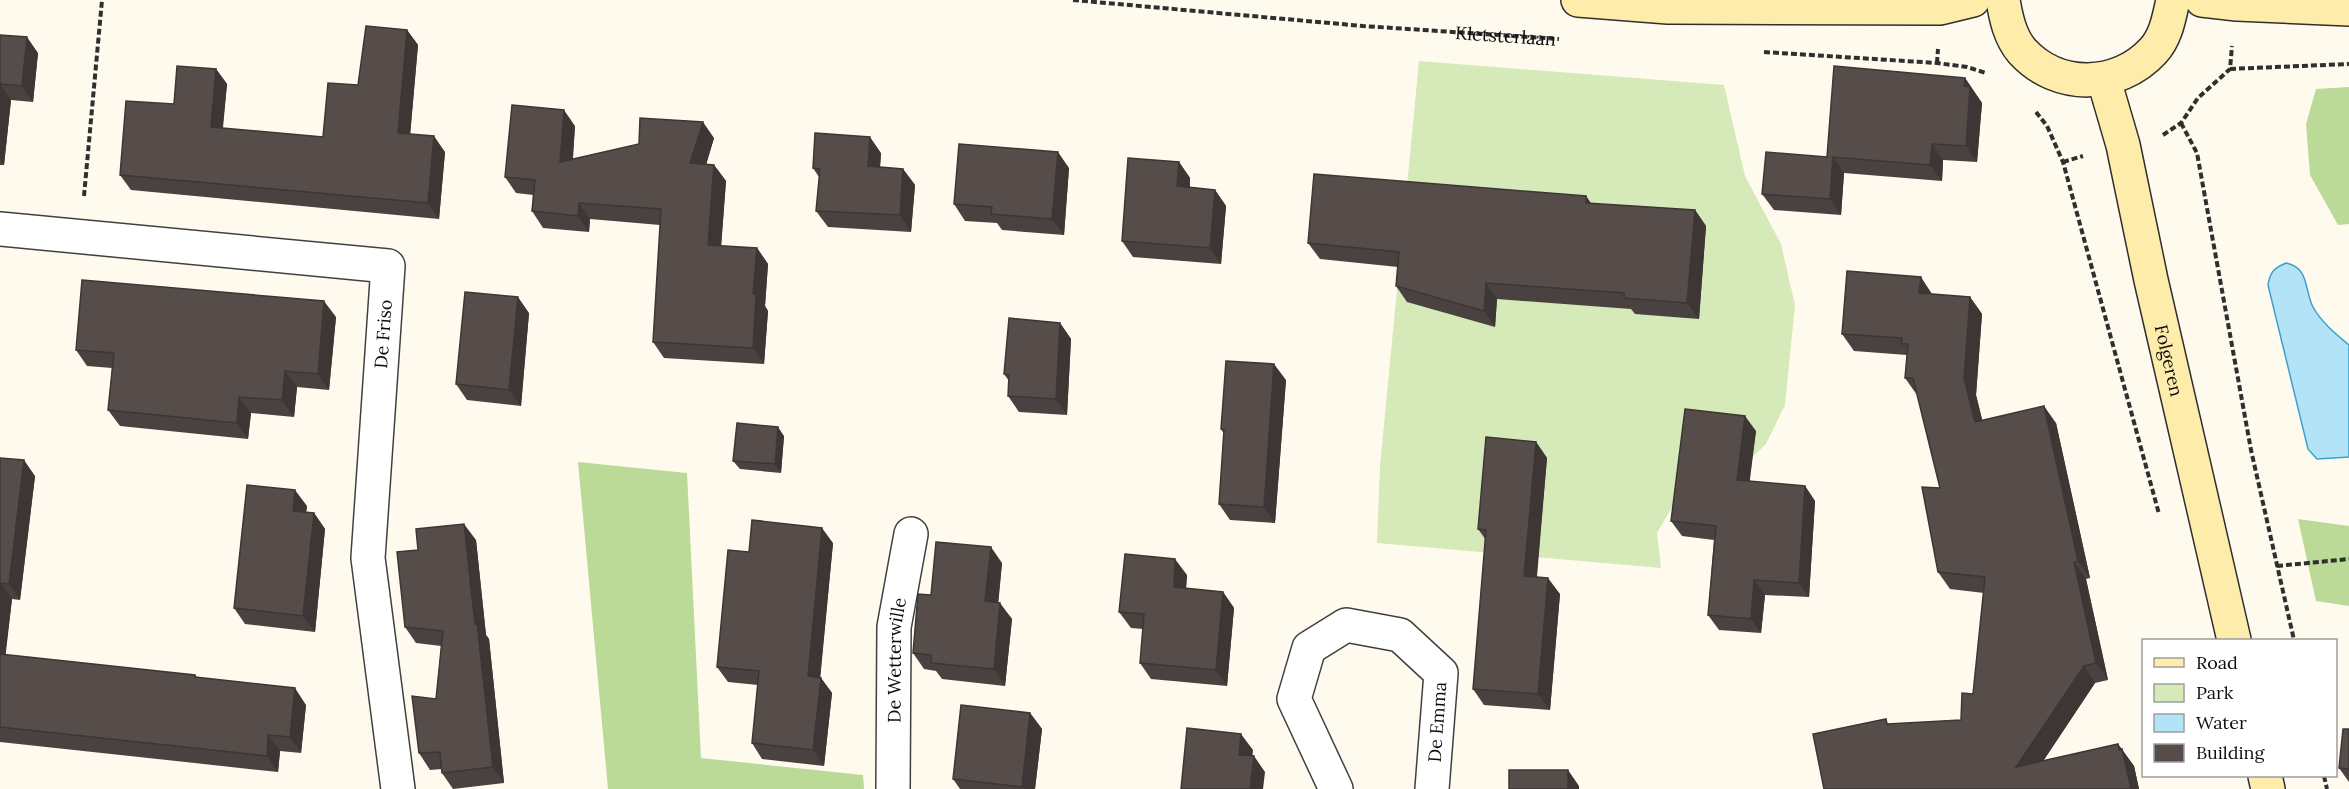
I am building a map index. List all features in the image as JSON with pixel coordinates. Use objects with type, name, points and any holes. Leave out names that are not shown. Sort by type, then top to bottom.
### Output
[{"type":"main road","points":[[1578,0],[1668,8],[1940,8],[1973,0]]},
{"type":"main road","points":[[2003,0],[2007,24],[2021,50],[2045,70],[2074,80],[2104,80],[2131,69],[2154,50],[2168,25],[2173,0]]},
{"type":"main road","points":[[2202,0],[2236,4],[2349,9]]},
{"type":"main road","name":"Folgeren","points":[[2104,80],[2123,145],[2151,280],[2234,639]]},
{"type":"street","name":"De Friso","points":[[0,230],[388,266],[368,558],[398,789]]},
{"type":"street","name":"De Wetterwille","points":[[893,789],[894,627],[911,534]]},
{"type":"street","name":"De Emma","points":[[1335,789],[1294,699],[1309,648],[1346,625],[1400,635],[1441,673],[1432,789]]},
{"type":"path","points":[[80,237],[102,0]]},
{"type":"path","name":"Kletsterlaan","points":[[1073,0],[1363,26],[1566,39]]},
{"type":"path","points":[[1758,51],[1937,63]]},
{"type":"path","points":[[2294,639],[2251,450],[2198,153],[2181,123],[2198,98],[2230,69],[2349,64]]},
{"type":"path","points":[[2063,162],[2161,522]]},
{"type":"path","points":[[2277,566],[2349,559]]},
{"type":"green space","points":[[1419,61],[1724,85],[1745,176],[1781,244],[1795,305],[1785,405],[1766,444],[1743,466],[1677,499],[1657,533],[1661,568],[1377,543],[1380,466]]},
{"type":"green space","points":[[2349,87],[2349,224],[2338,225],[2310,175],[2306,124],[2316,89]]},
{"type":"green space","points":[[578,462],[687,473],[701,758],[863,775],[864,789],[608,789]]},
{"type":"green space","points":[[2298,519],[2349,526],[2349,606],[2316,601]]},
{"type":"water","points":[[2286,263],[2294,266],[2303,275],[2316,313],[2349,345],[2349,457],[2317,459],[2308,449],[2268,285],[2273,271]]},
{"type":"building","points":[[366,26],[407,30],[398,133],[434,136],[428,203],[120,175],[126,101],[174,104],[177,66],[216,69],[211,127],[323,137],[328,83],[358,85]]},
{"type":"building","points":[[0,35],[27,37],[22,86],[0,84]]},
{"type":"building","points":[[1834,66],[1965,78],[1964,86],[1970,87],[1966,146],[1932,144],[1930,165],[1833,157],[1830,199],[1762,194],[1766,152],[1827,157]]},
{"type":"building","points":[[512,105],[564,110],[560,162],[639,144],[640,118],[703,122],[690,163],[714,165],[708,245],[757,248],[753,294],[756,295],[753,348],[653,342],[661,209],[579,203],[578,216],[532,211],[535,180],[505,177]]},
{"type":"building","points":[[815,133],[870,137],[868,166],[903,169],[900,215],[816,211],[820,169],[813,168]]},
{"type":"building","points":[[959,144],[1058,152],[1052,219],[991,214],[992,207],[954,204]]},
{"type":"building","points":[[1128,158],[1179,162],[1177,186],[1215,190],[1210,248],[1122,241]]},
{"type":"building","points":[[1314,174],[1586,196],[1586,203],[1695,210],[1687,303],[1624,298],[1624,293],[1486,283],[1484,311],[1396,286],[1399,252],[1308,243]]},
{"type":"building","points":[[1847,271],[1921,277],[1919,293],[1970,297],[1964,378],[1975,422],[2044,406],[2078,561],[2074,562],[2096,663],[2084,666],[2016,767],[2118,744],[2119,750],[2122,749],[2131,789],[1824,789],[1813,734],[1886,719],[1887,724],[1961,720],[1962,693],[1973,694],[1985,577],[1938,572],[1922,487],[1940,488],[1913,378],[1905,378],[1908,344],[1901,344],[1902,338],[1842,334]]},
{"type":"building","points":[[82,280],[324,301],[318,374],[285,371],[282,400],[239,397],[237,423],[108,410],[114,353],[76,350]]},
{"type":"building","points":[[465,292],[518,297],[509,390],[456,384]]},
{"type":"building","points":[[1009,318],[1060,323],[1056,399],[1008,396],[1009,375],[1004,374]]},
{"type":"building","points":[[1226,361],[1274,364],[1264,507],[1219,504]]},
{"type":"building","points":[[1685,409],[1745,416],[1737,480],[1805,486],[1799,583],[1754,580],[1751,619],[1708,615],[1716,526],[1671,521]]},
{"type":"building","points":[[737,423],[778,427],[775,464],[733,461]]},
{"type":"building","points":[[1486,437],[1536,442],[1524,576],[1548,578],[1538,694],[1473,689],[1486,530],[1478,529]]},
{"type":"building","points":[[0,458],[24,460],[9,584],[1,583],[0,592]]},
{"type":"building","points":[[247,485],[295,490],[293,511],[314,513],[303,616],[234,608]]},
{"type":"building","points":[[752,520],[822,528],[808,676],[821,678],[813,750],[752,743],[759,671],[717,667],[728,550],[749,552]]},
{"type":"building","points":[[464,524],[493,767],[442,773],[440,752],[419,753],[412,696],[436,699],[443,631],[405,627],[397,552],[418,550],[416,529]]},
{"type":"building","points":[[936,542],[991,547],[985,601],[1000,603],[994,669],[931,663],[931,655],[913,653],[918,594],[931,595]]},
{"type":"building","points":[[1125,554],[1175,559],[1174,587],[1223,592],[1216,670],[1140,663],[1144,614],[1119,612]]},
{"type":"building","points":[[0,654],[295,688],[290,737],[268,735],[267,756],[0,727]]},
{"type":"building","points":[[961,705],[1030,713],[1022,787],[953,779]]},
{"type":"building","points":[[1187,728],[1241,734],[1239,755],[1254,756],[1250,789],[1181,789]]},
{"type":"building","points":[[2343,729],[2349,729],[2349,769],[2339,768]]},
{"type":"building","points":[[1509,770],[1568,770],[1568,789],[1509,789]]}]
